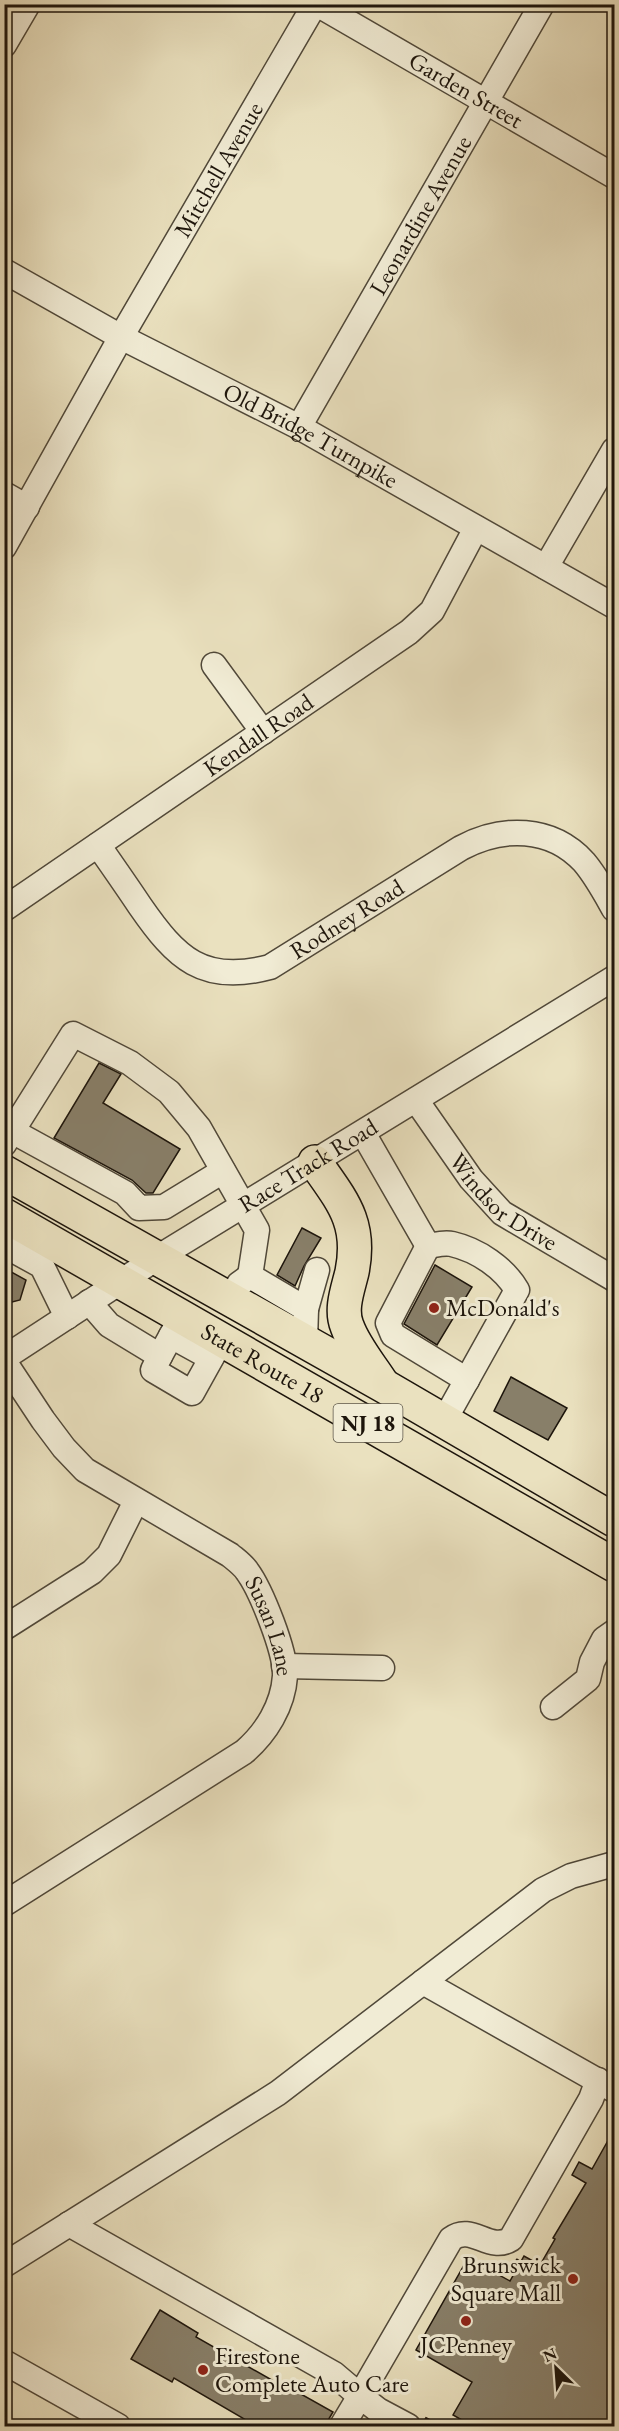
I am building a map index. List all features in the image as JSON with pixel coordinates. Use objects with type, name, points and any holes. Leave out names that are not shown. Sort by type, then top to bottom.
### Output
[{"type":"highway","points":[[315,1162],[341,1199],[352,1220],[355,1244],[345,1302],[346,1325],[384,1386]]},
{"type":"highway","name":"State Route 18","points":[[4,1172],[305,1341],[615,1520]]},
{"type":"highway","name":"State Route 18","points":[[4,1215],[56,1259],[122,1281],[171,1336],[216,1348],[615,1564]]},
{"type":"street","points":[[4,45],[28,4]]},
{"type":"street","name":"Garden Street","points":[[316,4],[615,176]]},
{"type":"street","name":"Mitchell Avenue","points":[[4,547],[121,337],[316,4]]},
{"type":"street","name":"Leonardine Avenue","points":[[299,427],[542,4]]},
{"type":"street","name":"Old Bridge Turnpike","points":[[4,272],[121,337],[299,427],[615,606]]},
{"type":"street","points":[[546,567],[615,450]]},
{"type":"street","points":[[4,494],[27,507]]},
{"type":"street","name":"Kendall Road","points":[[4,909],[409,632],[432,611],[476,528]]},
{"type":"street","points":[[214,665],[263,732]]},
{"type":"street","name":"Rodney Road","points":[[98,845],[158,932],[176,952],[195,964],[213,971],[251,972],[278,962],[461,848],[476,840],[514,831],[534,833],[552,839],[569,849],[583,862],[615,909]]},
{"type":"street","name":"Race Track Road","points":[[4,1359],[157,1258],[615,978]]},
{"type":"street","points":[[224,1171],[164,1207],[139,1208],[125,1193],[8,1137],[73,1034],[130,1063],[169,1092],[199,1128],[224,1171],[244,1206],[257,1230],[250,1276],[225,1296]]},
{"type":"street","name":"Windsor Drive","points":[[416,1100],[471,1179],[502,1213],[612,1272]]},
{"type":"street","points":[[363,1133],[428,1246]]},
{"type":"street","points":[[119,1236],[139,1208]]},
{"type":"street","points":[[428,1246],[450,1243],[477,1253],[509,1277],[518,1290],[444,1421]]},
{"type":"street","points":[[4,1245],[56,1259],[67,1317]]},
{"type":"street","points":[[428,1246],[388,1323],[393,1335],[467,1380]]},
{"type":"street","points":[[305,1341],[306,1309],[316,1270]]},
{"type":"street","points":[[250,1276],[306,1309]]},
{"type":"street","points":[[90,1302],[109,1325],[171,1336],[153,1370],[192,1393],[216,1348]]},
{"type":"street","name":"Susan Lane","points":[[4,1359],[43,1420],[64,1448],[85,1470],[230,1555],[247,1570],[266,1608],[281,1650],[285,1675],[279,1704],[261,1738],[244,1752],[4,1904]]},
{"type":"street","points":[[4,1628],[92,1572],[109,1555],[136,1501]]},
{"type":"street","points":[[553,1707],[588,1679],[591,1662],[604,1639],[615,1632]]},
{"type":"street","points":[[284,1666],[382,1668]]},
{"type":"street","points":[[4,2265],[278,2093],[515,1909],[543,1890],[571,1876],[615,1864]]},
{"type":"street","points":[[342,2427],[451,2239],[463,2233],[473,2234],[497,2244],[511,2239],[591,2099],[606,2085],[423,1982]]},
{"type":"street","points":[[69,2224],[334,2374],[378,2409],[408,2427]]},
{"type":"street","points":[[4,2362],[118,2427]]},
{"type":"building","points":[[99,1063],[121,1074],[103,1103],[180,1149],[153,1193],[146,1193],[132,1180],[54,1138]]},
{"type":"building","points":[[302,1228],[321,1238],[295,1286],[277,1275]]},
{"type":"building","name":"McDonald's","points":[[435,1265],[472,1287],[437,1345],[404,1324]]},
{"type":"building","points":[[4,1268],[26,1280],[20,1300],[4,1304]]},
{"type":"building","points":[[511,1377],[567,1408],[548,1440],[494,1411]]},
{"type":"building","name":"Brunswick Square Mall","points":[[615,2128],[615,2427],[474,2427],[453,2415],[472,2382],[416,2350],[468,2258],[510,2281],[524,2256],[540,2265],[555,2239],[553,2238],[586,2183],[572,2175],[579,2162],[592,2169]]},
{"type":"building","name":"Firestone Complete Auto Care","points":[[160,2310],[198,2333],[196,2337],[333,2412],[324,2427],[258,2427],[174,2378],[172,2382],[131,2359]]},
{"type":"place","name":"McDonald's","points":[[434,1308]]},
{"type":"place","name":"Brunswick Square Mall","points":[[573,2279]]},
{"type":"place","name":"JCPenney","points":[[466,2321]]},
{"type":"place","name":"Firestone Complete Auto Care","points":[[203,2370]]}]
